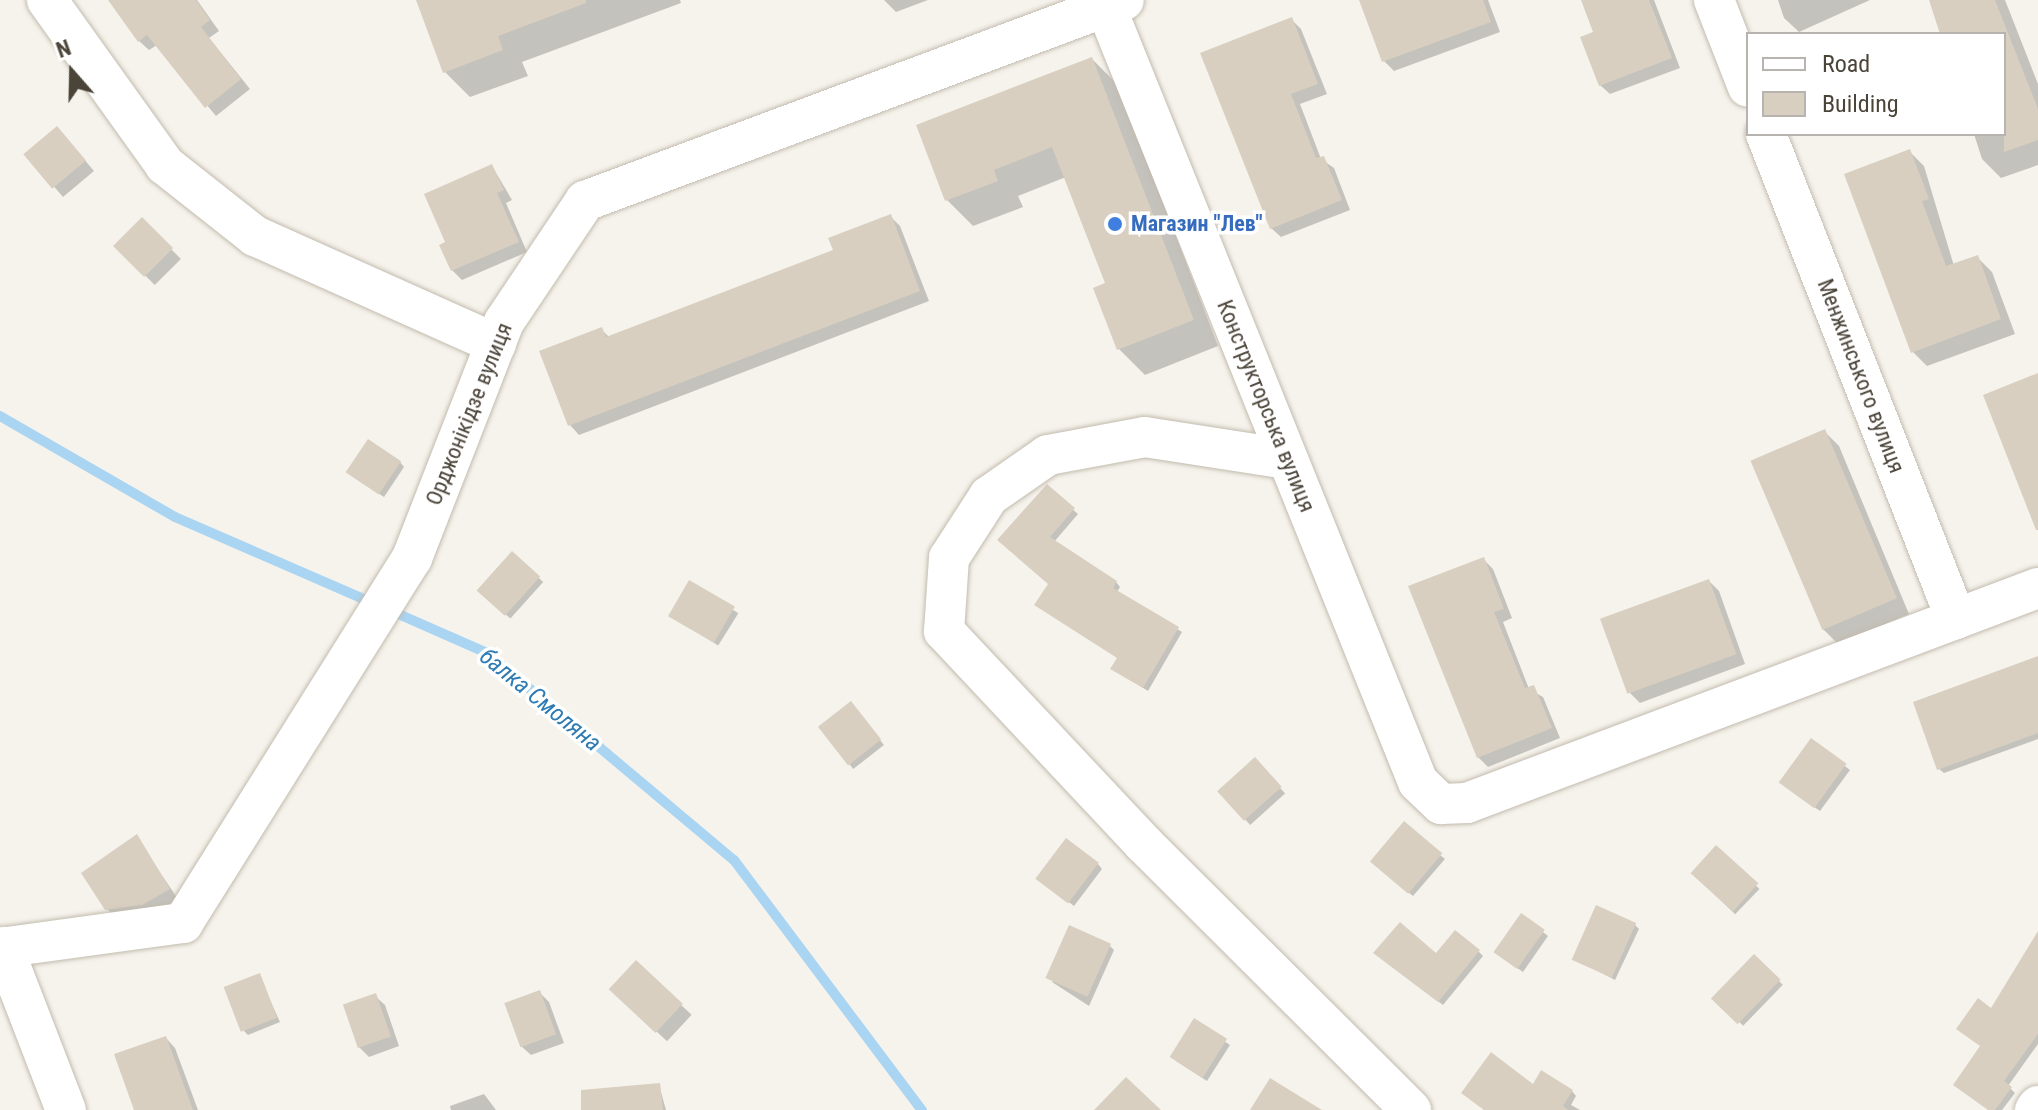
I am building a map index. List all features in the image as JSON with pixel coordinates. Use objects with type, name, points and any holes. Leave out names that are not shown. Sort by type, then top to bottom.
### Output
[{"type":"street","points":[[47,0],[165,165],[255,236],[496,344]]},
{"type":"street","points":[[1714,0],[1746,82]]},
{"type":"street","name":"Орджонікідзе вулиця","points":[[1,948],[183,923],[412,558],[504,322],[585,201],[1111,2]]},
{"type":"street","name":"Конструкторська вулиця","points":[[1111,2],[1287,459],[1418,782],[1441,804],[1467,803],[1956,619]]},
{"type":"street","name":"Менжинського вулиця","points":[[1767,136],[1956,619]]},
{"type":"street","points":[[1287,459],[1145,437],[1048,455],[989,496],[949,558],[944,631],[1144,844],[1411,1110]]},
{"type":"street","points":[[1956,619],[2038,588]]},
{"type":"street","points":[[1,948],[66,1110]]},
{"type":"building","points":[[108,0],[196,0],[210,20],[201,27],[241,79],[205,108],[147,35],[138,42]]},
{"type":"building","points":[[416,0],[586,0],[586,3],[498,36],[503,50],[443,73]]},
{"type":"building","points":[[1359,0],[1483,0],[1491,22],[1382,62]]},
{"type":"building","points":[[1581,0],[1649,0],[1672,58],[1599,86],[1580,37],[1593,32]]},
{"type":"building","points":[[1929,0],[1995,0],[2038,109],[2038,140],[2004,152],[2006,32],[1939,32]]},
{"type":"building","points":[[1292,17],[1318,84],[1291,94],[1316,158],[1324,156],[1342,200],[1270,229],[1200,53]]},
{"type":"building","points":[[1092,57],[1194,320],[1117,350],[1093,288],[1105,283],[1052,147],[994,170],[998,181],[945,201],[916,125]]},
{"type":"building","points":[[57,126],[86,160],[52,189],[23,154]]},
{"type":"building","points":[[1910,149],[1929,199],[1922,201],[1946,266],[1978,255],[2001,319],[1911,353],[1844,174]]},
{"type":"building","points":[[492,164],[504,190],[497,193],[519,242],[451,271],[439,245],[445,242],[424,194]]},
{"type":"building","points":[[891,214],[920,291],[568,426],[539,351],[602,327],[606,337],[833,250],[828,238]]},
{"type":"building","points":[[142,217],[173,248],[144,277],[113,246]]},
{"type":"building","points":[[2038,373],[2038,530],[2036,530],[1983,395]]},
{"type":"building","points":[[1825,429],[1897,598],[1822,630],[1750,461]]},
{"type":"building","points":[[368,439],[401,461],[379,495],[346,472]]},
{"type":"building","points":[[1047,484],[1075,508],[1050,537],[1117,581],[1113,588],[1179,627],[1143,688],[1110,669],[1117,658],[1034,605],[1048,584],[997,540]]},
{"type":"building","points":[[512,551],[540,576],[505,616],[477,590]]},
{"type":"building","points":[[1484,557],[1504,609],[1494,612],[1525,688],[1534,685],[1552,728],[1477,758],[1408,586]]},
{"type":"building","points":[[1709,579],[1736,654],[1627,694],[1600,619]]},
{"type":"building","points":[[689,580],[735,606],[714,643],[668,616]]},
{"type":"building","points":[[2038,656],[2038,733],[1937,770],[1913,702]]},
{"type":"building","points":[[851,701],[881,740],[848,765],[818,727]]},
{"type":"building","points":[[1811,738],[1847,764],[1814,808],[1779,782]]},
{"type":"building","points":[[1255,757],[1282,787],[1244,821],[1217,791]]},
{"type":"building","points":[[1404,821],[1442,853],[1408,894],[1370,862]]},
{"type":"building","points":[[137,834],[170,889],[142,905],[105,910],[81,873]]},
{"type":"building","points":[[1066,838],[1099,863],[1068,903],[1035,879]]},
{"type":"building","points":[[1716,845],[1758,883],[1733,911],[1691,873]]},
{"type":"building","points":[[1596,905],[1636,923],[1612,978],[1572,960]]},
{"type":"building","points":[[1521,913],[1545,930],[1517,969],[1493,952]]},
{"type":"building","points":[[1400,922],[1436,953],[1455,930],[1480,950],[1438,1002],[1373,953]]},
{"type":"building","points":[[1069,925],[1111,944],[1087,997],[1045,978]]},
{"type":"building","points":[[2038,931],[2038,1034],[2004,1081],[2012,1087],[1995,1110],[1988,1110],[1953,1085],[1980,1046],[1956,1029],[1978,998],[1991,1008]]},
{"type":"building","points":[[1754,954],[1781,980],[1738,1024],[1711,999]]},
{"type":"building","points":[[636,960],[683,1004],[656,1033],[609,989]]},
{"type":"building","points":[[260,973],[277,1018],[241,1032],[224,987]]},
{"type":"building","points":[[540,990],[556,1034],[520,1047],[504,1003]]},
{"type":"building","points":[[376,993],[391,1036],[358,1048],[343,1004]]},
{"type":"building","points":[[1194,1018],[1227,1039],[1203,1078],[1170,1057]]},
{"type":"building","points":[[166,1036],[193,1110],[134,1110],[114,1054]]},
{"type":"building","points":[[1491,1052],[1533,1084],[1541,1070],[1573,1090],[1563,1106],[1568,1110],[1484,1110],[1461,1093]]},
{"type":"building","points":[[1126,1077],[1161,1110],[1094,1110]]},
{"type":"building","points":[[1270,1078],[1322,1110],[1250,1110]]},
{"type":"building","points":[[660,1083],[663,1110],[581,1110],[581,1090]]},
{"type":"waterway","name":"балка Смоляна","points":[[0,416],[175,517],[373,603]]},
{"type":"waterway","name":"балка Смоляна","points":[[387,609],[487,653],[734,860],[922,1110]]},
{"type":"place","name":"Магазин \"Лев\"","points":[[1115,224]]}]
